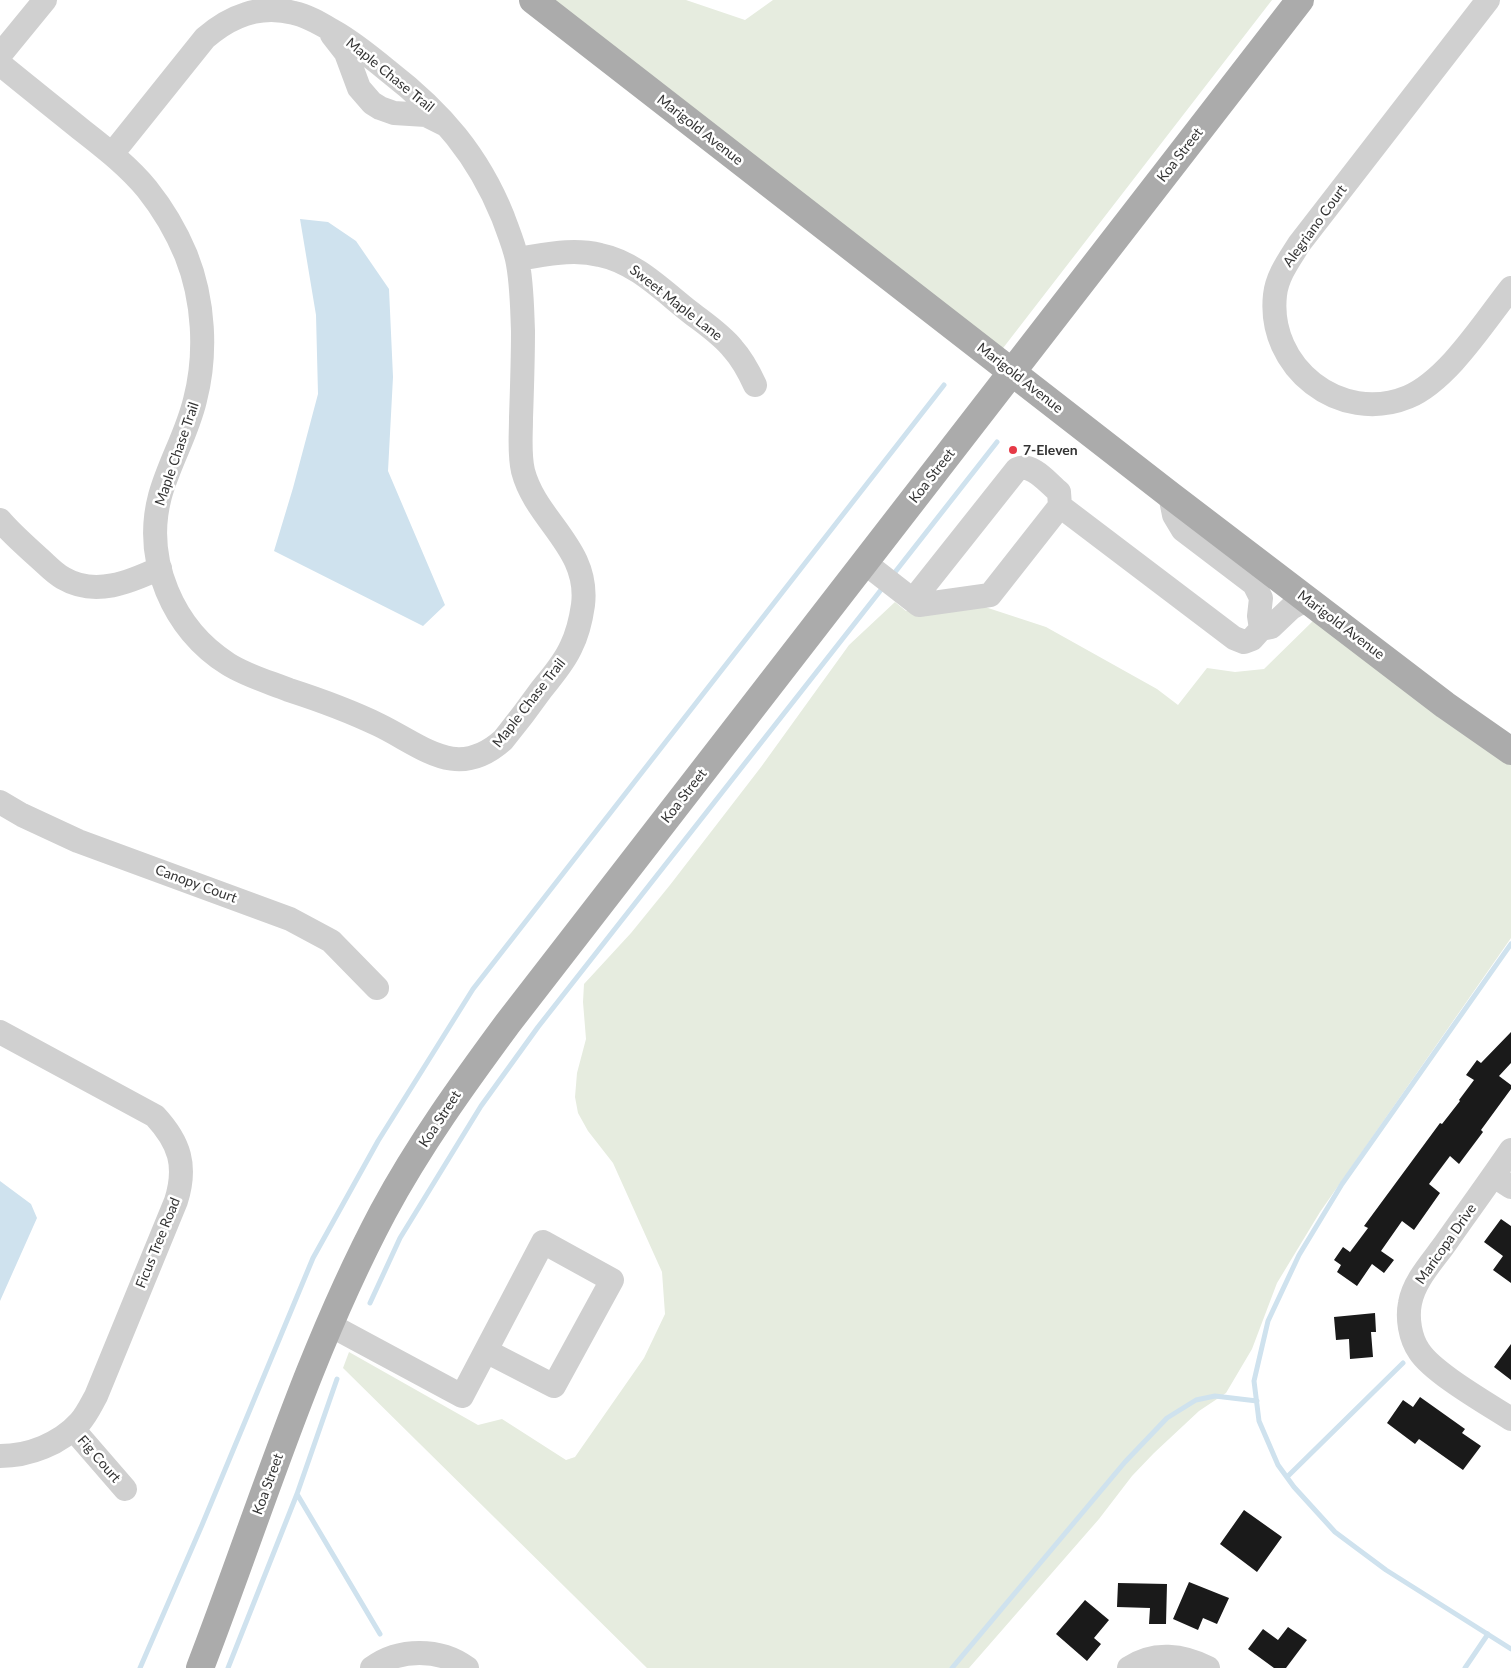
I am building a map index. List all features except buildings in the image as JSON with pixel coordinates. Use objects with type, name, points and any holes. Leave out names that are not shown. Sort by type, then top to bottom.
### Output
[{"type":"main road","name":"Marigold Avenue","points":[[533,0],[1170,495],[1445,705],[1511,751]]},
{"type":"main road","name":"Koa Street","points":[[200,1668],[305,1384],[330,1325],[383,1212],[438,1120],[508,1023],[1300,0]]},
{"type":"street","points":[[0,56],[45,0]]},
{"type":"street","name":"Alegriano Court","points":[[1488,0],[1299,244],[1286,265],[1275,296],[1278,332],[1291,360],[1308,380],[1320,389],[1332,396],[1361,404],[1377,405],[1408,397],[1424,389],[1439,377],[1511,288]]},
{"type":"street","name":"Maple Chase Trail","points":[[0,64],[112,154],[146,188],[170,222],[187,257],[193,277],[200,316],[201,357],[196,398],[160,496],[155,540],[160,568],[170,597],[185,623],[205,646],[229,664],[252,676],[355,714],[442,757],[466,760],[478,757],[492,750],[503,740],[559,667],[572,646],[579,626],[583,603],[592,579],[532,495],[522,463],[520,448],[523,332],[517,259],[488,185],[469,154],[439,114],[411,88],[352,43],[310,18],[278,10],[248,13],[230,20],[217,28],[194,50],[112,154]]},
{"type":"street","points":[[324,26],[343,48],[359,88],[372,102],[380,108],[394,113],[432,117],[451,129]]},
{"type":"street","name":"Sweet Maple Lane","points":[[517,259],[566,251],[602,255],[625,264],[646,277],[728,342],[746,367],[755,385]]},
{"type":"street","points":[[865,563],[919,605],[990,595],[1060,506],[1059,492],[1031,468],[1022,466],[1017,469],[913,600]]},
{"type":"street","points":[[1170,495],[1174,515],[1184,530],[1254,584],[1261,598],[1258,616],[1261,629]]},
{"type":"street","points":[[1060,506],[1234,638],[1244,642],[1252,639],[1261,629],[1271,627],[1290,608],[1310,601]]},
{"type":"street","points":[[0,520],[51,569],[66,580],[83,586],[96,587],[117,584],[143,576],[160,568]]},
{"type":"street","name":"Canopy Court","points":[[0,802],[22,815],[78,840],[290,919],[331,942],[377,988]]},
{"type":"street","name":"Ficus Tree Road","points":[[0,1032],[155,1116],[166,1128],[173,1140],[180,1158],[182,1177],[176,1202],[96,1396],[81,1421],[60,1440],[44,1447],[14,1456],[0,1456]]},
{"type":"street","name":"Maricopa Drive","points":[[1511,1150],[1502,1181],[1421,1278],[1410,1302],[1410,1324],[1419,1351],[1438,1369],[1511,1419]]},
{"type":"street","points":[[330,1325],[462,1396],[543,1242],[612,1280],[554,1386],[486,1351]]},
{"type":"street","name":"Fig Court","points":[[73,1429],[125,1488]]},
{"type":"street","points":[[372,1668],[392,1658],[406,1654],[421,1653],[446,1657],[467,1668]]},
{"type":"street","points":[[1130,1668],[1138,1662],[1169,1656],[1183,1658],[1208,1668]]},
{"type":"shaded area","points":[[547,0],[686,0],[745,20],[773,0],[1272,0],[1000,352]]},
{"type":"shaded area","points":[[895,602],[906,611],[985,607],[1046,627],[1157,689],[1178,705],[1207,668],[1235,672],[1264,669],[1317,617],[1511,761],[1511,938],[1320,1212],[1277,1283],[1252,1349],[1226,1393],[1199,1411],[1132,1476],[1099,1519],[969,1668],[647,1668],[343,1368],[349,1352],[478,1425],[502,1419],[566,1460],[575,1457],[644,1358],[665,1314],[662,1272],[613,1163],[588,1131],[578,1113],[575,1097],[577,1073],[586,1039],[583,1002],[584,984],[631,933],[670,885],[761,767],[849,645]]},
{"type":"water","points":[[300,219],[328,222],[356,241],[389,289],[393,377],[388,471],[445,605],[423,626],[274,551],[318,394],[316,315]]},
{"type":"water","points":[[0,1181],[31,1204],[37,1218],[0,1301]]},
{"type":"waterway","points":[[140,1668],[202,1525],[313,1258],[378,1141],[473,989],[944,385]]},
{"type":"waterway","points":[[892,576],[997,442]]},
{"type":"waterway","points":[[370,1303],[400,1238],[481,1106],[538,1027],[884,586]]},
{"type":"waterway","points":[[1511,944],[1342,1184],[1299,1255],[1268,1321],[1254,1381],[1259,1421],[1278,1465],[1294,1487],[1335,1532],[1386,1570],[1511,1649]]},
{"type":"waterway","points":[[1287,1477],[1403,1363]]},
{"type":"waterway","points":[[228,1668],[297,1494],[337,1379]]},
{"type":"waterway","points":[[952,1668],[1125,1462],[1167,1418],[1196,1400],[1215,1396],[1257,1401]]},
{"type":"waterway","points":[[297,1494],[380,1634]]},
{"type":"waterway","points":[[1465,1668],[1488,1634]]},
{"type":"place","name":"7-Eleven","points":[[1013,450]]}]
